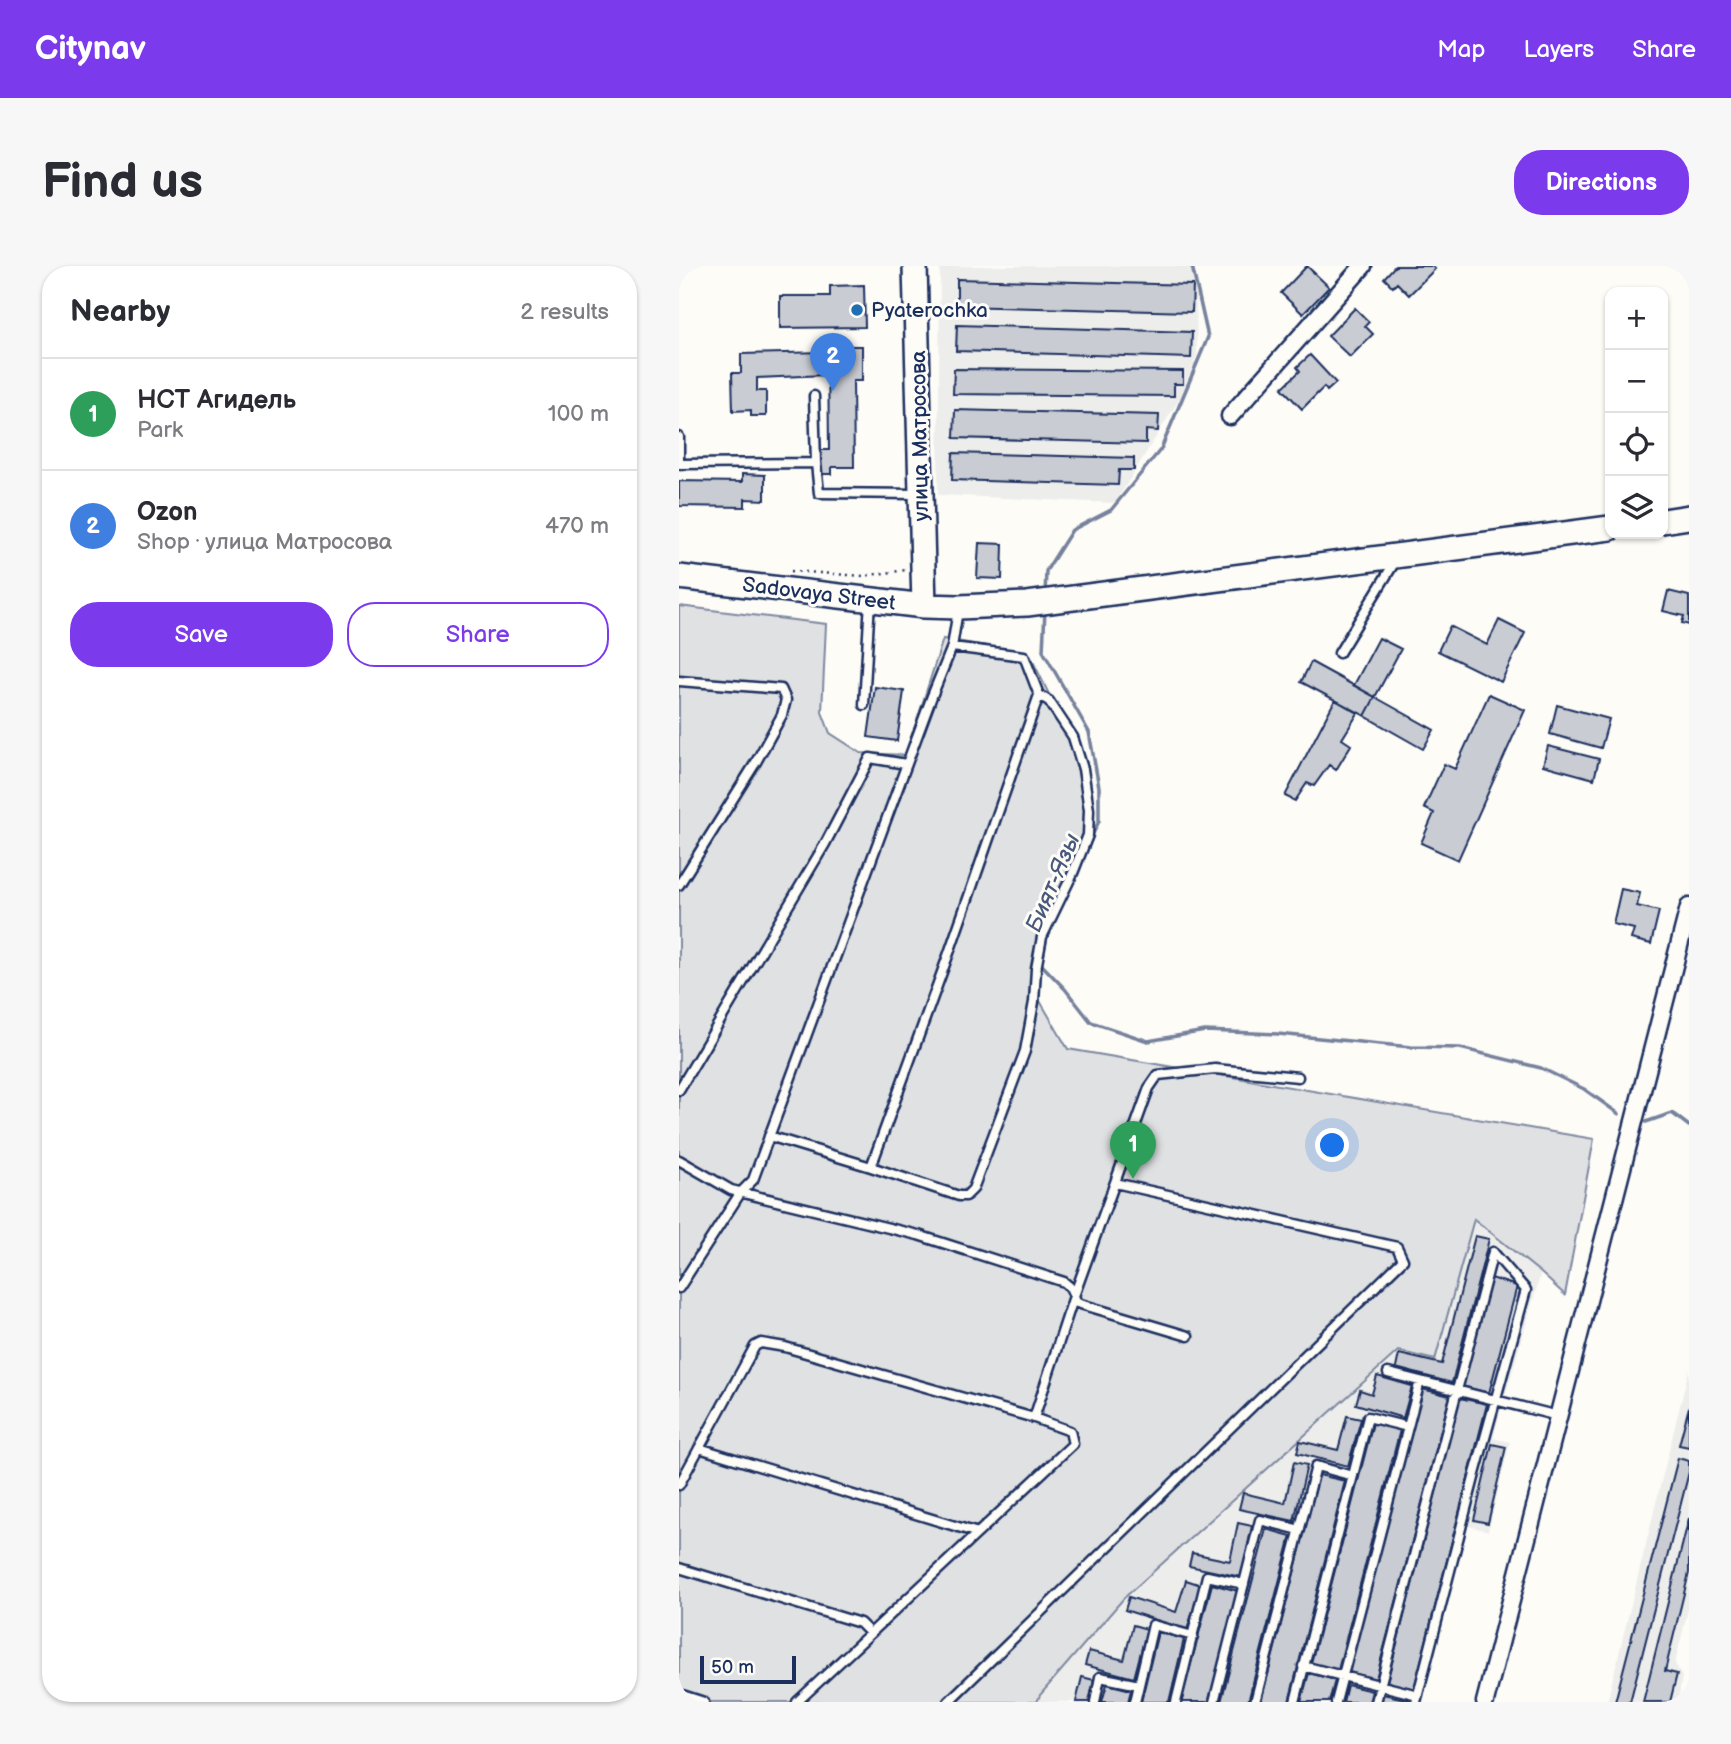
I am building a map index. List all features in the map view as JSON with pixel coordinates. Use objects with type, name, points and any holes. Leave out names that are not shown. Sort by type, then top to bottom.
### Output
[{"type":"main road","name":"улица Матросова","points":[[915,266],[924,606]]},
{"type":"main road","points":[[1668,520],[1689,517]]},
{"type":"main road","name":"Sadovaya Street","points":[[679,577],[924,606],[1027,604],[1605,529]]},
{"type":"street","points":[[1230,416],[1363,266]]},
{"type":"street","points":[[1485,1702],[1689,907]]},
{"type":"lane","points":[[814,396],[819,493],[921,494]]},
{"type":"lane","points":[[679,437],[679,464],[816,463]]},
{"type":"lane","points":[[1339,653],[1397,557]]},
{"type":"lane","points":[[865,705],[870,600]]},
{"type":"lane","points":[[679,1288],[741,1192],[753,1180],[906,764],[952,647],[959,607]]},
{"type":"lane","points":[[769,1136],[966,1196],[973,1189],[1025,1051],[1042,937],[1088,835],[1089,810],[1083,769],[1073,737],[1049,701],[1039,695],[1024,656],[952,647]]},
{"type":"lane","points":[[679,681],[782,689],[786,700],[782,715],[756,762],[679,885]]},
{"type":"lane","points":[[871,1167],[1039,695]]},
{"type":"lane","points":[[679,1090],[825,844],[870,758],[906,764]]},
{"type":"lane","points":[[1034,1418],[1074,1296],[1149,1088],[1158,1075],[1215,1069],[1298,1077]]},
{"type":"lane","points":[[679,1160],[731,1190],[918,1235],[1064,1282],[1070,1287],[1077,1303],[1188,1336]]},
{"type":"lane","points":[[948,1702],[1403,1260],[1397,1247],[1115,1183]]},
{"type":"lane","points":[[1303,1666],[1380,1685],[1417,1699],[1526,1290],[1493,1252],[1456,1390],[1380,1685],[1376,1702]]},
{"type":"lane","points":[[679,1485],[755,1346],[761,1343],[785,1347],[1034,1418],[1070,1431],[1073,1444],[797,1702]]},
{"type":"lane","points":[[1388,1373],[1558,1416]]},
{"type":"lane","points":[[1336,1702],[1420,1381]]},
{"type":"lane","points":[[1295,1702],[1368,1417],[1408,1427]]},
{"type":"lane","points":[[699,1448],[978,1533]]},
{"type":"lane","points":[[1255,1702],[1316,1466],[1353,1476]]},
{"type":"lane","points":[[1214,1702],[1261,1520],[1300,1530]]},
{"type":"lane","points":[[679,1568],[860,1623],[870,1633]]},
{"type":"lane","points":[[1176,1702],[1207,1576],[1244,1584]]},
{"type":"lane","points":[[1135,1702],[1153,1625],[1193,1636]]},
{"type":"lane","points":[[1095,1702],[1100,1677],[1139,1685]]},
{"type":"lane","points":[[679,1694],[704,1702]]},
{"type":"path","points":[[781,570],[863,576],[923,568]]},
{"type":"shaded area","points":[[940,266],[1192,266],[1196,286],[1197,355],[1180,398],[1115,503],[938,495]]},
{"type":"shaded area","points":[[679,606],[826,624],[822,712],[830,733],[861,753],[906,755],[943,639],[1029,653],[1075,748],[1084,787],[1087,822],[1076,863],[1037,952],[1040,1001],[1068,1049],[1594,1139],[1565,1295],[1474,1219],[1435,1360],[1398,1351],[1124,1598],[1040,1695],[1037,1702],[679,1702]]},
{"type":"shaded area","points":[[1474,1219],[1541,1273],[1493,1438],[1510,1442],[1488,1531],[1465,1525],[1421,1702],[1037,1702],[1040,1695],[1124,1598],[1398,1351],[1435,1359]]},
{"type":"shaded area","points":[[1689,1369],[1689,1606],[1675,1663],[1682,1677],[1678,1702],[1607,1702]]},
{"type":"building","points":[[1307,266],[1329,287],[1303,314],[1281,293]]},
{"type":"building","points":[[1395,266],[1432,266],[1435,269],[1409,295],[1397,283],[1393,287],[1384,278]]},
{"type":"building","points":[[957,279],[1193,285],[1192,312],[957,306]]},
{"type":"building","points":[[864,285],[865,327],[780,328],[780,296],[830,296],[830,286]]},
{"type":"building","points":[[1355,308],[1369,322],[1365,326],[1373,334],[1350,357],[1328,336]]},
{"type":"building","points":[[957,325],[1192,332],[1191,358],[956,351]]},
{"type":"building","points":[[828,346],[862,346],[862,381],[853,381],[854,467],[832,467],[832,474],[820,474],[820,450],[829,450]]},
{"type":"building","points":[[825,352],[826,375],[757,378],[757,391],[766,391],[766,416],[751,416],[751,410],[733,411],[732,373],[741,373],[741,354]]},
{"type":"building","points":[[1310,355],[1336,383],[1327,391],[1324,387],[1302,409],[1282,388],[1300,371],[1297,367]]},
{"type":"building","points":[[954,369],[1183,371],[1183,384],[1174,384],[1174,396],[953,394]]},
{"type":"building","points":[[955,410],[1159,415],[1158,431],[1146,430],[1146,443],[954,438]]},
{"type":"building","points":[[953,453],[1134,458],[1134,470],[1119,470],[1118,485],[952,480]]},
{"type":"building","points":[[742,474],[765,475],[765,500],[745,499],[745,507],[679,506],[679,481],[742,482]]},
{"type":"building","points":[[979,543],[1003,544],[1002,579],[977,578]]},
{"type":"building","points":[[1668,591],[1689,596],[1689,625],[1682,623],[1684,616],[1663,611]]},
{"type":"building","points":[[1499,620],[1525,633],[1501,682],[1438,651],[1450,626],[1487,645]]},
{"type":"building","points":[[1379,638],[1401,649],[1375,697],[1354,685]]},
{"type":"building","points":[[1311,662],[1375,697],[1365,716],[1301,682]]},
{"type":"building","points":[[875,687],[904,691],[897,741],[868,737]]},
{"type":"building","points":[[1489,694],[1525,710],[1458,860],[1421,843],[1434,813],[1424,808],[1444,764],[1455,769]]},
{"type":"building","points":[[1375,697],[1434,730],[1423,749],[1365,716]]},
{"type":"building","points":[[1335,700],[1358,713],[1342,739],[1351,745],[1336,770],[1329,765],[1314,786],[1307,783],[1295,801],[1285,796]]},
{"type":"building","points":[[1557,705],[1609,719],[1601,748],[1550,734]]},
{"type":"building","points":[[1548,746],[1599,759],[1594,779],[1543,765]]},
{"type":"building","points":[[1621,889],[1640,893],[1637,906],[1659,911],[1651,944],[1631,939],[1634,929],[1613,924]]},
{"type":"building","points":[[1475,1236],[1489,1239],[1452,1383],[1396,1368],[1399,1354],[1442,1364]]},
{"type":"building","points":[[1491,1278],[1517,1286],[1489,1393],[1462,1386]]},
{"type":"building","points":[[1377,1376],[1412,1386],[1403,1418],[1356,1404],[1360,1390],[1372,1394]]},
{"type":"building","points":[[1422,1389],[1450,1396],[1376,1679],[1349,1672]]},
{"type":"building","points":[[1460,1398],[1487,1404],[1414,1689],[1387,1682]]},
{"type":"building","points":[[1689,1407],[1689,1447],[1679,1445]]},
{"type":"building","points":[[1347,1416],[1361,1419],[1348,1466],[1297,1453],[1300,1441],[1338,1450]]},
{"type":"building","points":[[1373,1423],[1400,1430],[1338,1670],[1311,1663]]},
{"type":"building","points":[[1492,1444],[1506,1447],[1488,1523],[1474,1520]]},
{"type":"building","points":[[1678,1458],[1689,1461],[1689,1472],[1630,1702],[1615,1702]]},
{"type":"building","points":[[1294,1462],[1307,1465],[1294,1521],[1239,1509],[1243,1493],[1285,1503]]},
{"type":"building","points":[[1319,1475],[1345,1481],[1289,1702],[1261,1702]]},
{"type":"building","points":[[1689,1518],[1689,1573],[1665,1671],[1677,1674],[1670,1702],[1643,1702]]},
{"type":"building","points":[[1238,1523],[1252,1526],[1241,1577],[1189,1566],[1192,1553],[1230,1561]]},
{"type":"building","points":[[1266,1529],[1291,1536],[1248,1702],[1221,1702]]},
{"type":"building","points":[[1186,1580],[1201,1585],[1187,1630],[1125,1610],[1129,1597],[1176,1612]]},
{"type":"building","points":[[1212,1584],[1238,1591],[1209,1702],[1181,1702]]},
{"type":"building","points":[[1133,1625],[1147,1629],[1134,1678],[1085,1665],[1089,1651],[1124,1660]]},
{"type":"building","points":[[1158,1632],[1184,1639],[1169,1702],[1141,1702]]},
{"type":"building","points":[[1309,1673],[1335,1680],[1329,1702],[1301,1702]]},
{"type":"building","points":[[1082,1677],[1094,1680],[1089,1702],[1076,1702]]},
{"type":"building","points":[[1107,1684],[1131,1690],[1128,1702],[1102,1702]]},
{"type":"building","points":[[1347,1685],[1372,1691],[1369,1702],[1343,1702]]},
{"type":"building","points":[[1383,1694],[1409,1700],[1409,1702],[1381,1702]]},
{"type":"waterway","name":"Бият-Язы","points":[[1045,595],[1046,571],[1072,530],[1111,510],[1161,449],[1208,337],[1192,266]]},
{"type":"waterway","name":"Бият-Язы","points":[[1045,610],[1043,651],[1089,732],[1099,787],[1099,821],[1089,842]]},
{"type":"waterway","name":"Бият-Язы","points":[[1041,959],[1040,963],[1091,1022],[1148,1041],[1205,1031],[1278,1034],[1411,1047],[1460,1048],[1541,1068],[1584,1089],[1619,1114]]},
{"type":"waterway","name":"Бият-Язы","points":[[1646,1122],[1672,1113],[1689,1126]]},
{"type":"place","name":"Pyaterochka","points":[[857,310]]},
{"type":"place","name":"Ozon","points":[[833,391]]},
{"type":"place","name":"НСТ Агидель","points":[[1133,1179]]}]
